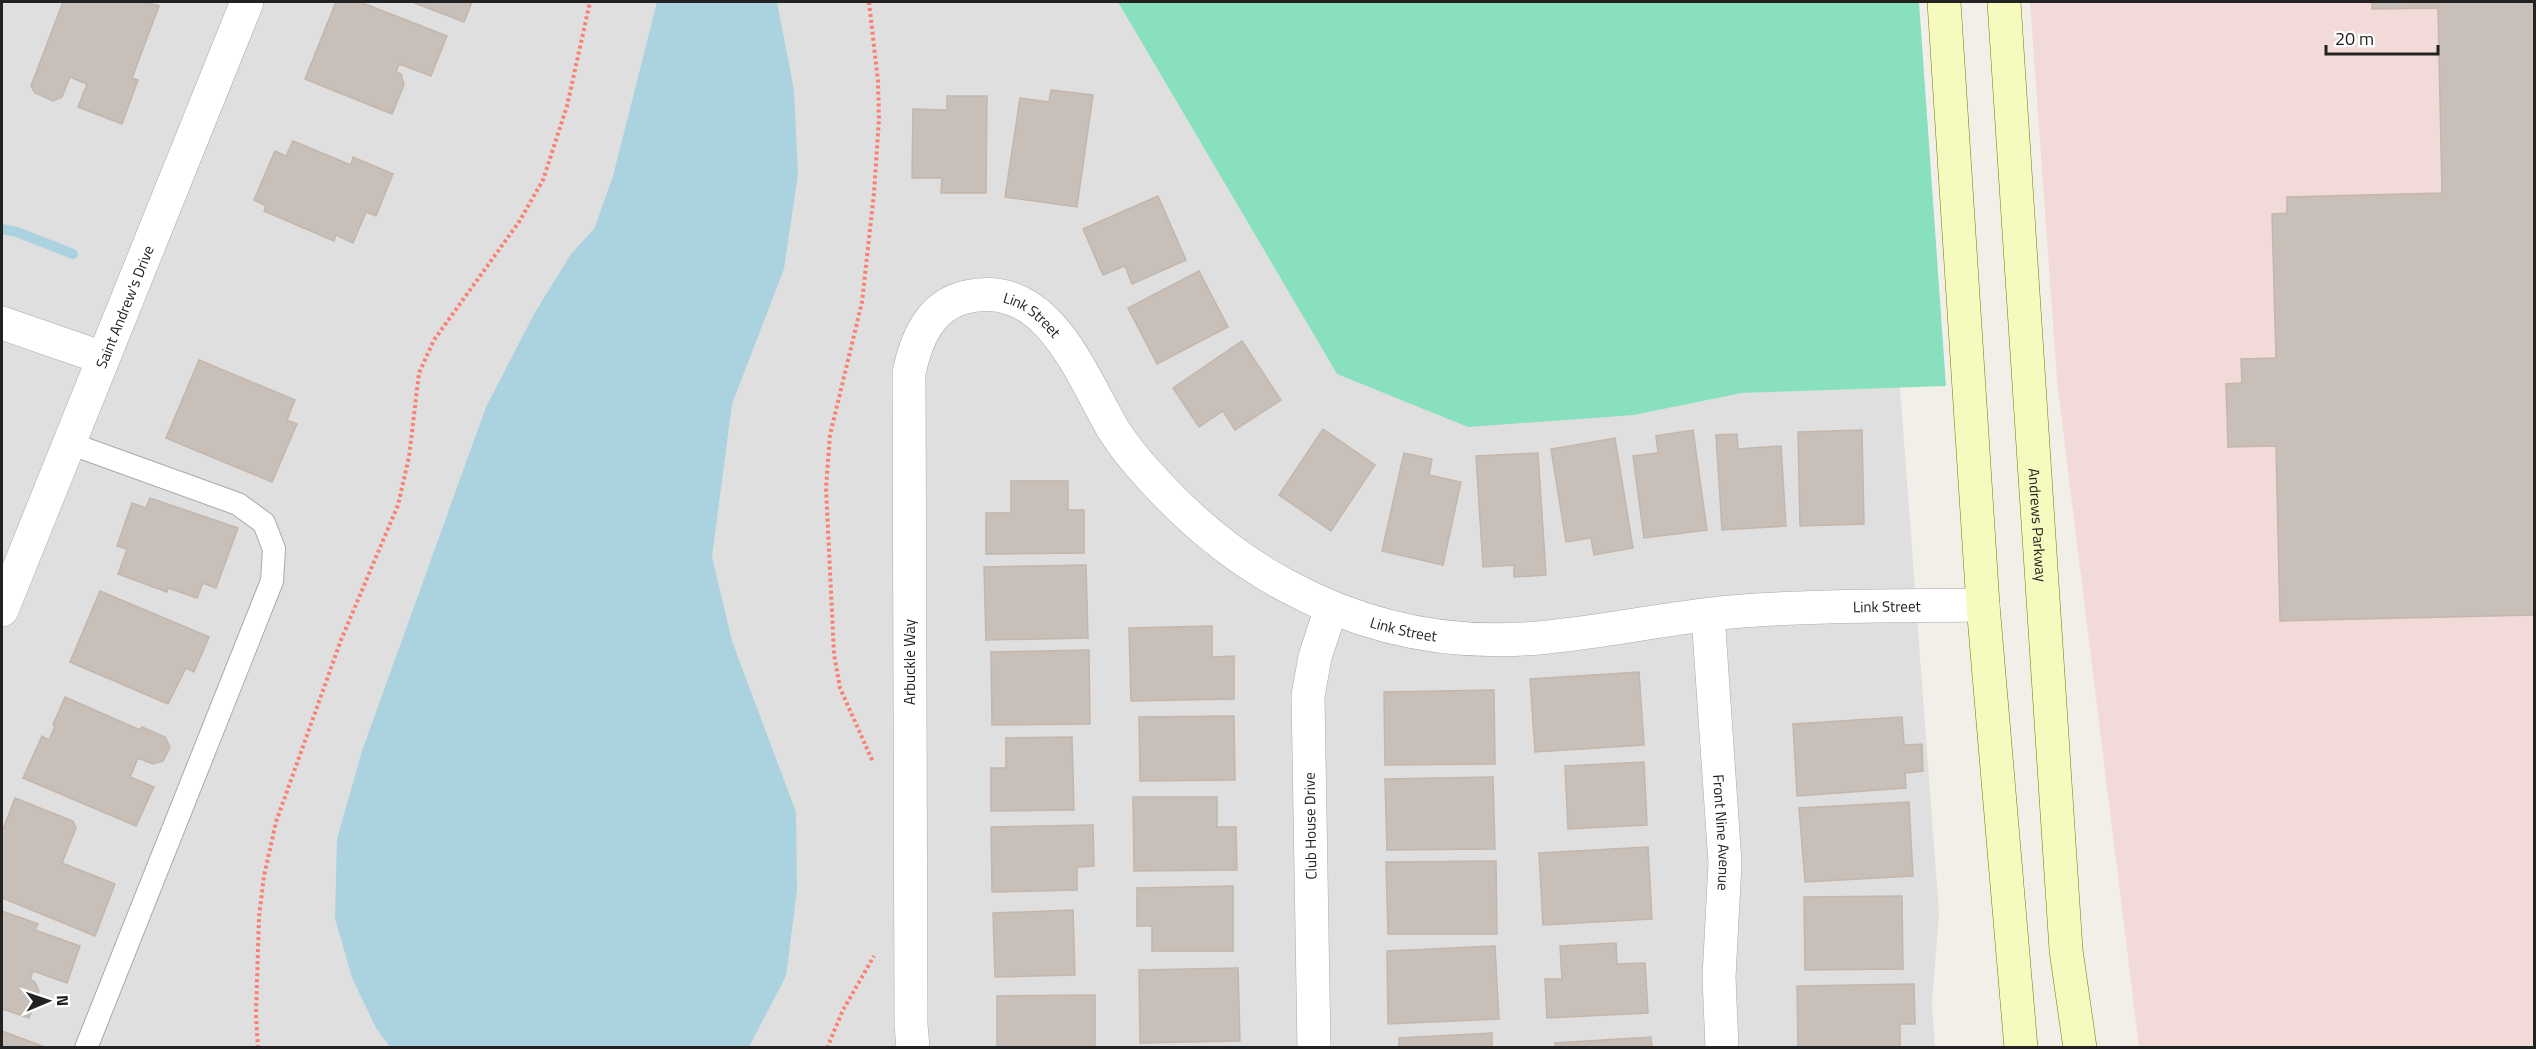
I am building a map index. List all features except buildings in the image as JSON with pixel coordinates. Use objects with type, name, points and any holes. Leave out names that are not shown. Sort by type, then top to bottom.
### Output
[{"type":"street","name":"Saint Andrew's Drive","points":[[3,601],[247,2]]},
{"type":"street","points":[[1944,2],[1983,605],[2021,1047]]},
{"type":"street","name":"Andrews Parkway","points":[[2004,2],[2066,950],[2080,1047]]},
{"type":"street","name":"Link Street","points":[[961,298],[993,294],[1012,297],[1048,322],[1075,361],[1125,446],[1175,503],[1201,527],[1251,565],[1331,608],[1391,627],[1422,634],[1487,640],[1557,636],[1708,615],[1792,608],[1983,605]]},
{"type":"street","name":"Arbuckle Way","points":[[913,1047],[909,373],[915,348],[924,328],[935,314],[961,298]]},
{"type":"street","points":[[2,323],[103,358]]},
{"type":"street","name":"Club House Drive","points":[[1314,1047],[1308,696],[1320,637],[1331,608]]},
{"type":"street","name":"Front Nine Avenue","points":[[1708,615],[1725,863],[1719,977],[1722,1047]]},
{"type":"lane","points":[[69,443],[238,504],[264,523],[274,549],[272,581],[86,1047]]},
{"type":"path","points":[[258,1047],[256,1015],[259,917],[265,867],[276,822],[341,640],[398,505],[405,479],[419,373],[434,340],[519,222],[543,180],[567,106],[590,2]]},
{"type":"path","points":[[869,2],[878,81],[879,118],[874,194],[862,302],[830,435],[826,488],[834,654],[840,688],[876,769]]},
{"type":"path","points":[[827,1047],[843,1010],[877,952]]},
{"type":"shaded area","points":[[2,2],[1118,2],[1337,374],[1634,415],[1742,393],[1900,387],[1939,913],[1932,1003],[1935,1047],[2,1048]]},
{"type":"shaded area","points":[[2030,2],[2534,2],[2534,1047],[2139,1047],[2057,381]]},
{"type":"green space","points":[[1118,2],[1919,2],[1946,386],[1742,393],[1634,415],[1468,427],[1337,374]]},
{"type":"water","points":[[657,2],[777,2],[794,90],[798,174],[784,269],[732,404],[712,557],[732,641],[796,812],[797,890],[786,976],[749,1047],[390,1047],[376,1028],[352,978],[335,918],[337,839],[362,751],[486,407],[534,314],[571,254],[594,229],[613,176]]},
{"type":"waterway","points":[[2,229],[17,232],[73,254]]}]
